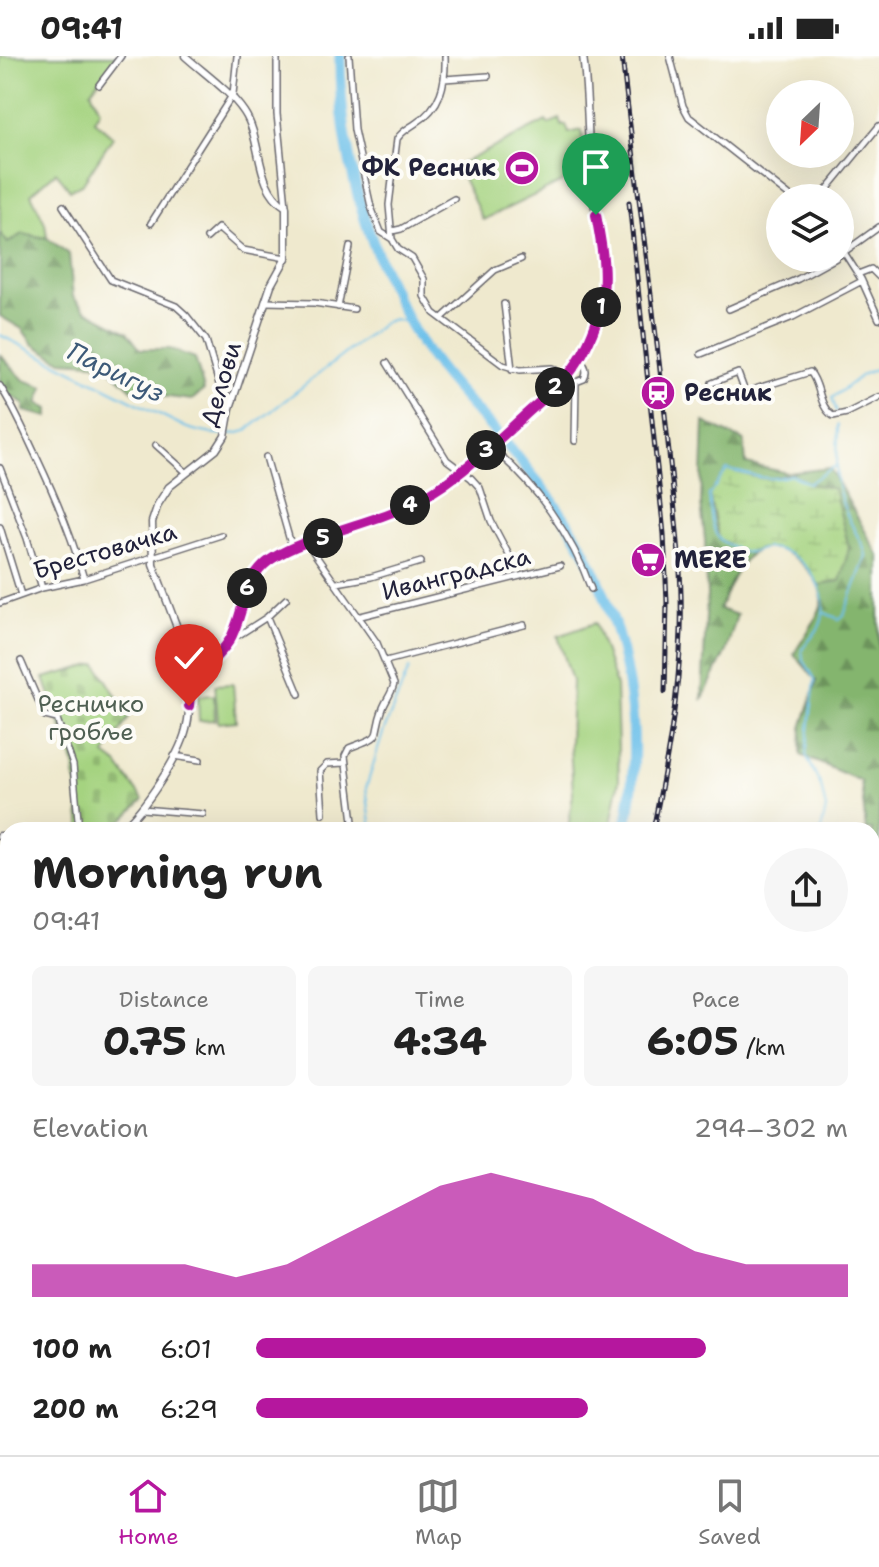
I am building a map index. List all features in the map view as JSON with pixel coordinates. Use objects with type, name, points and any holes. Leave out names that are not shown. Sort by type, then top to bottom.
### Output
[{"type":"street","points":[[99,85],[121,56]]},
{"type":"street","points":[[151,223],[231,97],[237,56]]},
{"type":"street","name":"Делови","points":[[193,682],[189,679],[181,638],[151,558],[152,522],[158,504],[169,487],[216,450],[225,436],[233,400],[265,302],[286,258],[286,207],[277,114],[277,56]]},
{"type":"street","points":[[349,56],[352,117],[361,171],[377,226],[383,235],[392,239]]},
{"type":"street","points":[[445,56],[444,79],[437,104],[397,139],[389,205],[392,239],[398,249],[412,258],[424,279],[424,296],[436,315],[443,317],[493,359],[512,369],[552,368],[576,382],[584,379],[587,372],[579,360]]},
{"type":"street","points":[[128,822],[142,809],[174,756],[186,733],[193,682],[200,670],[224,648],[233,633],[245,593],[266,563],[292,548],[401,509],[430,494],[491,446],[566,377],[579,360],[599,314],[605,275],[592,189],[583,56]]},
{"type":"street","points":[[670,56],[683,106],[689,117],[774,184]]},
{"type":"street","points":[[187,57],[231,97],[250,123],[264,177],[286,207]]},
{"type":"street","points":[[444,79],[488,76]]},
{"type":"street","points":[[831,184],[879,126]]},
{"type":"street","points":[[392,231],[454,199]]},
{"type":"street","points":[[63,206],[112,281],[129,285],[176,306],[186,315],[206,340],[219,384],[233,400]]},
{"type":"street","points":[[854,244],[879,227]]},
{"type":"street","points":[[207,238],[218,228],[243,250],[286,258]]},
{"type":"street","points":[[338,307],[350,247]]},
{"type":"street","points":[[443,317],[495,270],[521,259]]},
{"type":"street","points":[[854,269],[879,319]]},
{"type":"street","points":[[858,274],[871,269],[878,274]]},
{"type":"street","points":[[729,309],[809,272]]},
{"type":"street","points":[[701,354],[793,317],[862,281]]},
{"type":"street","points":[[265,302],[354,309]]},
{"type":"street","points":[[504,304],[512,369]]},
{"type":"street","points":[[387,363],[447,460],[480,488],[491,521],[510,557]]},
{"type":"street","points":[[712,383],[738,373],[745,392],[807,372],[813,374],[825,409],[833,416],[847,413],[879,397]]},
{"type":"street","points":[[575,441],[576,382]]},
{"type":"street","points":[[0,386],[16,410],[54,490],[84,579]]},
{"type":"street","points":[[156,445],[186,472]]},
{"type":"street","points":[[491,446],[546,508],[572,547],[591,589]]},
{"type":"street","points":[[266,457],[292,548]]},
{"type":"street","points":[[0,468],[42,588]]},
{"type":"street","points":[[0,527],[21,595]]},
{"type":"street","name":"Брестовачка","points":[[0,603],[221,535]]},
{"type":"street","points":[[307,543],[361,616],[386,661],[394,684],[382,710],[377,733],[370,741],[349,748],[344,763],[353,822]]},
{"type":"street","points":[[336,583],[371,577],[421,562]]},
{"type":"street","name":"Иванградска","points":[[361,616],[560,566]]},
{"type":"street","points":[[233,633],[242,634],[286,599]]},
{"type":"street","points":[[267,617],[299,694]]},
{"type":"street","points":[[386,661],[524,625]]},
{"type":"street","points":[[21,661],[45,716],[55,718],[61,731],[73,765],[78,822]]},
{"type":"street","points":[[174,756],[200,760]]},
{"type":"street","points":[[323,814],[320,771],[327,764],[344,763]]},
{"type":"street","points":[[142,809],[203,814]]},
{"type":"green space","points":[[0,56],[117,56],[91,91],[100,110],[94,120],[113,137],[83,183],[70,190],[56,172],[31,194],[45,223],[47,238],[22,234],[8,243],[0,233]]},
{"type":"green space","name":"ФК Ресник","points":[[560,119],[569,133],[582,130],[585,171],[483,220],[457,166],[546,121],[548,124]]},
{"type":"green space","points":[[0,233],[8,243],[22,234],[47,238],[69,254],[73,297],[85,310],[127,332],[140,349],[170,349],[195,358],[204,390],[192,400],[136,393],[111,370],[94,363],[62,361],[33,344],[22,329],[0,316]]},
{"type":"green space","points":[[0,355],[24,380],[44,387],[38,403],[49,409],[49,417],[24,411],[24,404],[7,396],[0,386]]},
{"type":"green space","points":[[704,422],[744,441],[746,464],[788,473],[830,468],[879,556],[879,822],[865,822],[861,781],[801,755],[802,728],[817,681],[794,654],[817,617],[821,593],[810,571],[790,554],[778,549],[755,551],[738,569],[719,609],[737,615],[726,651],[702,700],[707,595],[701,504]]},
{"type":"green space","points":[[727,470],[758,478],[789,473],[809,483],[834,489],[849,548],[840,581],[819,585],[804,566],[784,552],[765,548],[743,552],[719,539],[709,495]]},
{"type":"green space","points":[[595,623],[616,686],[619,780],[611,822],[569,822],[573,793],[570,745],[572,681],[558,636]]},
{"type":"green space","name":"Ресничко гробље","points":[[97,664],[129,717],[105,755],[117,764],[143,800],[121,822],[80,822],[74,763],[44,678]]},
{"type":"green space","points":[[233,684],[236,721],[218,723],[215,685]]},
{"type":"green space","points":[[214,695],[215,720],[199,721],[198,696]]},
{"type":"waterway","points":[[340,56],[345,128],[359,199],[398,301],[439,368],[562,515],[583,548],[611,614],[621,649],[633,722],[631,795],[626,822]]},
{"type":"waterway","name":"Паригуз","points":[[0,335],[187,428],[224,434],[246,431],[385,322],[394,319],[410,323]]},
{"type":"waterway","points":[[837,412],[832,398],[862,375],[879,367]]},
{"type":"waterway","points":[[823,822],[826,809],[821,786],[806,755],[815,679],[803,659],[802,650],[820,625],[823,599],[819,587],[804,565],[793,556],[766,548],[744,551],[722,541],[713,526],[709,495],[727,470],[766,478],[791,475],[809,483],[837,465],[838,425]]},
{"type":"waterway","points":[[825,613],[839,619],[844,615],[866,556],[842,501],[837,466]]},
{"type":"waterway","points":[[371,822],[366,788],[383,733],[409,669]]},
{"type":"railway","points":[[622,56],[663,395],[681,584],[678,681],[655,822]]},
{"type":"railway","points":[[629,202],[664,534],[667,602],[665,692]]},
{"type":"place","name":"ФК Ресник","points":[[522,168]]},
{"type":"place","name":"Ресник","points":[[658,393]]},
{"type":"place","name":"MERE","points":[[648,560]]},
{"type":"route","points":[[189,706],[196,676],[230,640],[245,593],[266,563],[292,548],[374,520],[430,494],[492,445],[572,370],[593,329],[603,296],[605,262],[596,215]]}]
